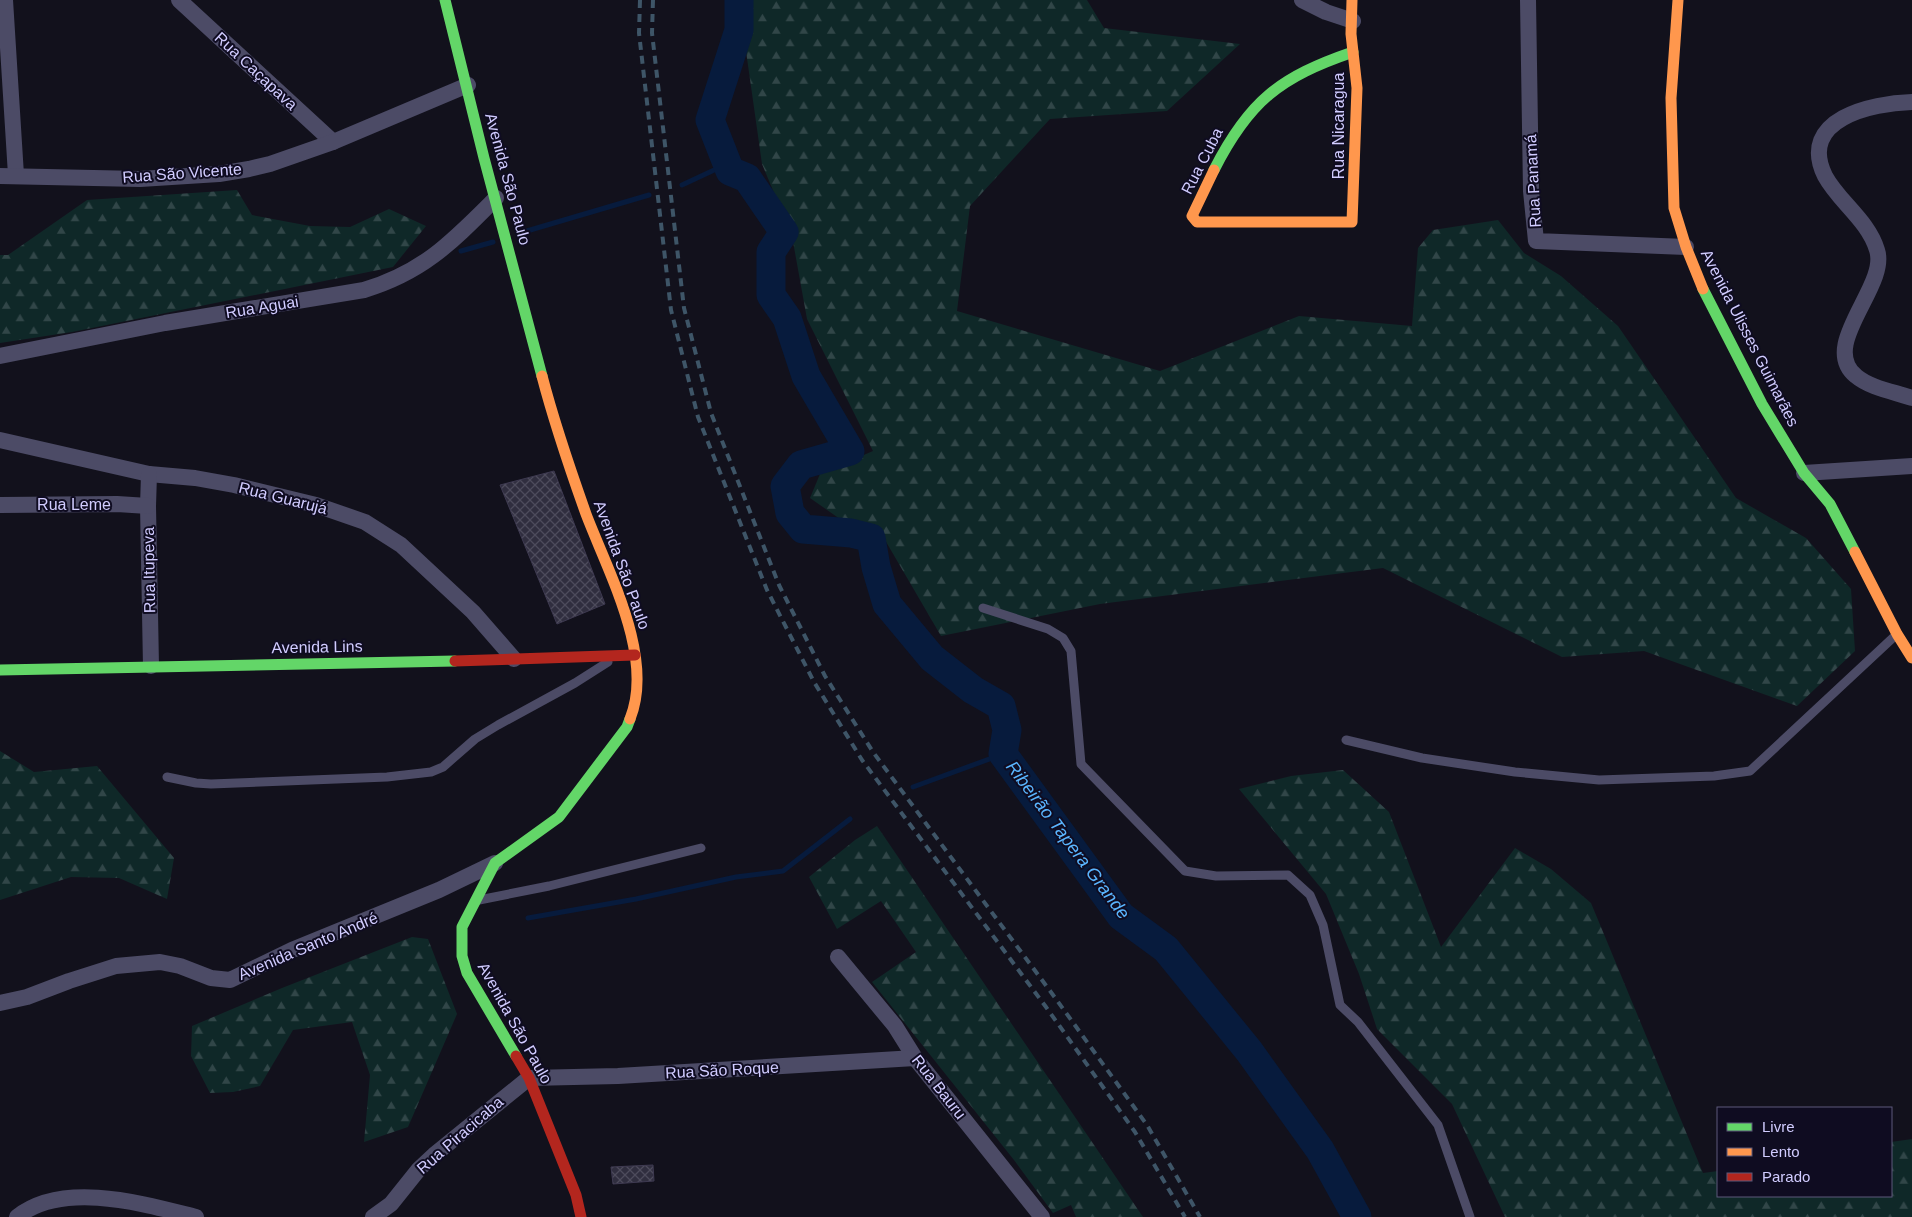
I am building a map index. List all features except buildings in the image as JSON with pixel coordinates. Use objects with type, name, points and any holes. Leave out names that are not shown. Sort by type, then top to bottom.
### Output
[{"type":"main road","name":"Avenida São Paulo","points":[[445,0],[468,86],[484,158],[558,432],[586,513],[628,623],[635,655],[636,704],[627,727],[559,818],[495,863],[462,927],[462,956],[467,973],[477,994],[529,1078],[576,1195],[581,1217]]},
{"type":"main road","name":"Rua Nicaragua","points":[[1352,0],[1353,20],[1351,34],[1357,88],[1352,222]]},
{"type":"main road","name":"Avenida Ulisses Guimarães","points":[[1678,0],[1671,98],[1674,208],[1696,277],[1762,404],[1804,473],[1830,504],[1897,634],[1911,655]]},
{"type":"main road","name":"Rua Cuba","points":[[1352,222],[1197,222],[1192,216],[1234,132],[1260,101],[1296,76],[1353,52]]},
{"type":"main road","name":"Avenida Lins","points":[[0,670],[635,655]]},
{"type":"street","points":[[5,0],[8,176]]},
{"type":"street","name":"Rua Caçapava","points":[[179,0],[333,142]]},
{"type":"street","points":[[1302,0],[1326,12],[1353,20]]},
{"type":"street","name":"Rua Panamá","points":[[1528,0],[1531,191],[1536,241],[1686,247]]},
{"type":"street","name":"Rua São Vicente","points":[[8,176],[140,179],[219,174],[270,164],[333,142],[468,86]]},
{"type":"street","points":[[1912,102],[1891,102],[1842,118],[1826,130],[1821,140],[1820,152],[1826,177],[1872,238],[1878,251],[1878,271],[1851,323],[1847,337],[1847,362],[1855,376],[1912,398]]},
{"type":"street","name":"Rua Aguai","points":[[0,356],[165,323],[355,292],[384,284],[427,262],[447,247],[496,198]]},
{"type":"street","name":"Rua Guarujá","points":[[0,440],[149,474],[195,478],[234,485],[316,505],[365,522],[401,545],[473,612],[514,659]]},
{"type":"street","points":[[1804,473],[1912,466]]},
{"type":"street","name":"Rua Itupeva","points":[[149,474],[152,666]]},
{"type":"street","name":"Rua Leme","points":[[0,505],[117,504],[148,506]]},
{"type":"street","name":"Avenida Santo André","points":[[0,1004],[27,997],[69,980],[116,966],[160,962],[180,966],[211,978],[230,980],[292,950],[439,890],[495,863]]},
{"type":"street","name":"Rua Bauru","points":[[838,957],[895,1026],[915,1058],[1042,1217]]},
{"type":"street","name":"Rua São Roque","points":[[529,1078],[618,1076],[915,1058]]},
{"type":"street","name":"Rua Piracicaba","points":[[373,1217],[392,1211],[419,1170],[434,1155],[529,1078]]},
{"type":"street","points":[[17,1217],[33,1206],[54,1200],[77,1198],[112,1199],[148,1204],[196,1217]]},
{"type":"lane","points":[[983,608],[1048,629],[1062,638],[1071,651],[1081,764],[1185,871],[1216,876],[1288,876],[1310,895],[1323,925],[1340,1005],[1358,1022],[1438,1125],[1470,1217]]},
{"type":"lane","points":[[1346,740],[1422,758],[1515,772],[1599,780],[1714,776],[1750,771],[1897,634]]},
{"type":"lane","points":[[167,776],[196,784],[211,784],[387,777],[425,773],[443,766],[476,739],[498,725],[575,683],[616,656]]},
{"type":"lane","points":[[474,901],[549,886],[701,848]]},
{"type":"green space","points":[[748,0],[1087,0],[1104,28],[1240,44],[1167,111],[1050,119],[970,206],[957,311],[1160,371],[1299,316],[1412,326],[1418,248],[1433,230],[1498,220],[1524,253],[1561,276],[1618,326],[1736,498],[1806,538],[1851,589],[1855,651],[1797,706],[1644,651],[1562,657],[1383,568],[1100,604],[941,636],[878,528],[850,526],[810,498],[820,474],[873,451],[807,319],[792,236],[762,164],[745,44]]},
{"type":"green space","points":[[237,190],[252,215],[310,226],[350,227],[389,209],[426,226],[393,267],[72,332],[0,343],[0,255],[8,255],[87,200]]},
{"type":"green space","points":[[0,751],[34,772],[97,766],[174,858],[167,899],[119,878],[71,877],[0,900]]},
{"type":"green space","points":[[1343,770],[1389,812],[1441,947],[1515,848],[1551,869],[1591,903],[1703,1173],[1717,1171],[1717,1197],[1892,1197],[1892,1142],[1912,1139],[1912,1217],[1505,1217],[1452,1104],[1377,1029],[1359,974],[1326,894],[1239,789],[1291,776]]},
{"type":"green space","points":[[877,826],[1143,1217],[1076,1217],[1071,1205],[1053,1213],[1014,1160],[872,982],[916,952],[881,901],[837,929],[809,877],[855,840]]},
{"type":"green space","points":[[412,937],[428,939],[457,1014],[408,1127],[364,1142],[370,1075],[352,1022],[293,1030],[260,1086],[233,1092],[210,1093],[191,1056],[192,1026]]},
{"type":"waterway","name":"Ribeirão Tapera Grande","points":[[739,0],[739,30],[710,120],[730,171],[747,178],[784,232],[771,252],[771,295],[787,318],[806,376],[850,451],[801,465],[785,486],[790,513],[803,529],[851,533],[871,538],[876,567],[887,604],[932,658],[973,690],[1001,706],[1007,730],[1003,754],[1121,916],[1166,949],[1249,1051],[1320,1150],[1357,1217]]},
{"type":"waterway","points":[[682,185],[727,164]]},
{"type":"waterway","points":[[520,233],[649,195]]},
{"type":"waterway","points":[[461,251],[493,242]]},
{"type":"waterway","points":[[913,787],[1003,754]]},
{"type":"waterway","points":[[528,918],[636,899],[736,877],[783,871],[850,819]]},
{"type":"railway","points":[[640,0],[639,33],[671,310],[698,417],[767,590],[814,682],[862,760],[1046,1007],[1135,1132],[1185,1217]]},
{"type":"railway","points":[[653,0],[652,33],[684,308],[711,413],[779,585],[825,676],[873,752],[1147,1125],[1200,1217]]},
{"type":"traffic: fast","points":[[445,0],[484,158],[542,376]]},
{"type":"traffic: fast","points":[[1214,170],[1240,126],[1269,95],[1305,71],[1353,52]]},
{"type":"traffic: fast","points":[[1703,289],[1762,404],[1804,473],[1830,504],[1855,552]]},
{"type":"traffic: fast","points":[[0,670],[455,661]]},
{"type":"traffic: fast","points":[[516,1056],[467,973],[462,956],[462,927],[495,863],[559,817],[627,727],[630,719]]},
{"type":"traffic: slow","points":[[1214,170],[1192,216],[1197,222],[1352,222],[1357,88],[1351,34],[1352,0]]},
{"type":"traffic: slow","points":[[1678,0],[1671,98],[1674,208],[1686,247],[1703,289]]},
{"type":"traffic: slow","points":[[542,376],[574,480],[626,615],[633,642],[637,669],[636,695],[630,719]]},
{"type":"traffic: slow","points":[[1855,552],[1897,634],[1912,658]]},
{"type":"traffic: jam","points":[[455,661],[635,655]]},
{"type":"traffic: jam","points":[[516,1056],[529,1078],[576,1195],[581,1217]]}]
